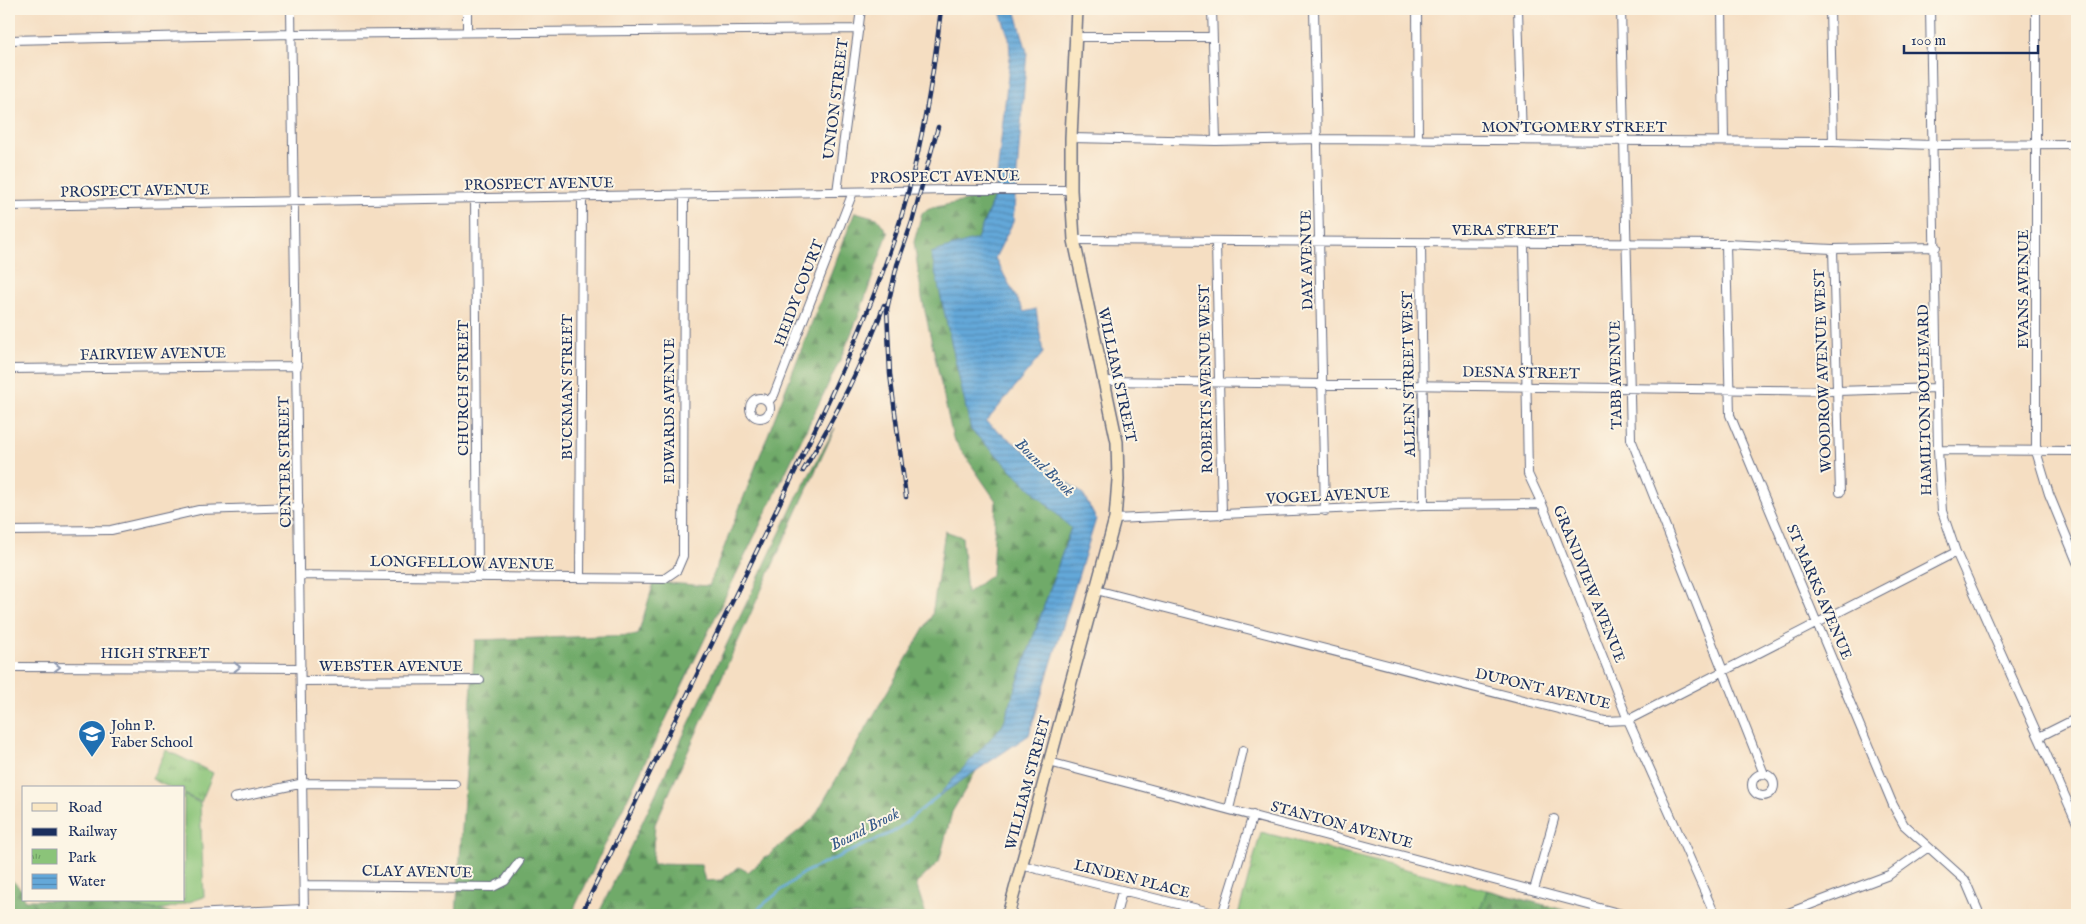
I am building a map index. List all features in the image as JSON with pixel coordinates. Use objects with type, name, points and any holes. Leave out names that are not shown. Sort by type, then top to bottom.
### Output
[{"type":"main road","name":"WILLIAM STREET","points":[[1008,915],[1115,519],[1118,480],[1117,442],[1074,240],[1071,190],[1071,138],[1074,38],[1077,9]]},
{"type":"street","name":"CENTER STREET","points":[[292,9],[304,783],[304,912]]},
{"type":"street","points":[[467,9],[467,32]]},
{"type":"street","name":"UNION STREET","points":[[837,192],[861,9]]},
{"type":"street","points":[[1212,9],[1216,141]]},
{"type":"street","name":"DAY AVENUE","points":[[1314,9],[1319,139],[1325,511]]},
{"type":"street","points":[[1417,9],[1418,140]]},
{"type":"street","points":[[1518,9],[1522,140]]},
{"type":"street","name":"TABB AVENUE","points":[[1621,9],[1631,440],[1764,774]]},
{"type":"street","points":[[1722,9],[1724,141]]},
{"type":"street","points":[[1830,9],[1833,142]]},
{"type":"street","name":"HAMILTON BOULEVARD","points":[[1930,9],[1936,247],[1938,450],[1942,512],[1956,552],[2077,823]]},
{"type":"street","name":"EVANS AVENUE","points":[[2036,9],[2038,143],[2036,450],[2049,494],[2077,562]]},
{"type":"street","points":[[9,40],[292,34],[859,29]]},
{"type":"street","points":[[1074,38],[1212,37]]},
{"type":"street","name":"MONTGOMERY STREET","points":[[1071,138],[1216,141],[1319,139],[1833,142],[1932,145],[2077,144]]},
{"type":"street","name":"PROSPECT AVENUE","points":[[9,206],[837,192],[1071,190]]},
{"type":"street","name":"HEIDY COURT","points":[[768,402],[774,395],[853,192]]},
{"type":"street","name":"EDWARDS AVENUE","points":[[624,578],[664,579],[677,570],[682,556],[684,195]]},
{"type":"street","name":"BUCKMAN STREET","points":[[580,578],[582,196]]},
{"type":"street","name":"CHURCH STREET","points":[[475,198],[478,577]]},
{"type":"street","name":"VERA STREET","points":[[1074,240],[1421,244],[1726,244],[1833,248],[1936,247]]},
{"type":"street","name":"ROBERTS AVENUE WEST","points":[[1216,242],[1221,384],[1222,515]]},
{"type":"street","name":"ALLEN STREET WEST","points":[[1421,244],[1424,505]]},
{"type":"street","name":"GRANDVIEW AVENUE","points":[[1524,244],[1528,474],[1542,504],[1628,720],[1715,915]]},
{"type":"street","name":"ST MARKS AVENUE","points":[[1726,244],[1730,416],[1893,805],[1904,825],[1927,848],[1965,880],[1980,915]]},
{"type":"street","name":"WOODROW AVENUE WEST","points":[[1833,248],[1840,492]]},
{"type":"street","name":"FAIRVIEW AVENUE","points":[[9,369],[298,366]]},
{"type":"street","name":"DESNA STREET","points":[[1104,381],[1838,391],[1937,388]]},
{"type":"street","points":[[1938,450],[2077,451]]},
{"type":"street","name":"VOGEL AVENUE","points":[[1115,519],[1325,511],[1424,505],[1542,504]]},
{"type":"street","points":[[9,531],[111,530],[199,510],[300,507]]},
{"type":"street","name":"DUPONT AVENUE","points":[[1096,590],[1605,721],[1628,720],[1816,622],[1956,552]]},
{"type":"street","name":"LONGFELLOW AVENUE","points":[[300,575],[624,578]]},
{"type":"street","name":"HIGH STREET","points":[[9,667],[301,668]]},
{"type":"street","name":"WEBSTER AVENUE","points":[[302,681],[480,680]]},
{"type":"street","points":[[2039,737],[2077,718]]},
{"type":"street","points":[[1229,809],[1243,750]]},
{"type":"street","name":"STANTON AVENUE","points":[[1049,762],[1626,915]]},
{"type":"street","points":[[234,798],[304,783],[455,784]]},
{"type":"street","name":"LINDEN PLACE","points":[[1021,866],[1222,915],[1253,815]]},
{"type":"street","points":[[1534,890],[1554,820]]},
{"type":"street","points":[[1783,915],[1889,875],[1927,848]]},
{"type":"street","name":"CLAY AVENUE","points":[[304,885],[492,887],[505,881],[520,862]]},
{"type":"street","points":[[1116,915],[1122,891]]},
{"type":"street","points":[[190,914],[304,912]]},
{"type":"green space","points":[[995,195],[977,239],[971,430],[1071,528],[1003,725],[952,812],[939,862],[916,884],[926,915],[811,915],[797,911],[791,915],[598,915],[796,499],[835,428],[655,824],[652,864],[701,865],[705,881],[721,880],[739,867],[748,872],[813,819],[932,615],[945,531],[962,537],[967,593],[992,574],[996,501],[953,438],[922,298],[914,242],[922,213],[931,208]]},
{"type":"green space","points":[[855,212],[877,218],[888,233],[859,315],[840,360],[571,915],[456,915],[475,640],[638,635],[654,582],[709,586]]},
{"type":"green space","points":[[166,750],[213,773],[201,802],[185,794],[185,786],[166,786],[152,779]]},
{"type":"green space","points":[[185,796],[200,803],[204,897],[163,909],[152,910],[132,906],[125,902],[185,902]]},
{"type":"green space","points":[[1261,832],[1487,890],[1478,915],[1238,915]]},
{"type":"green space","points":[[9,877],[22,890],[22,902],[125,902],[142,909],[167,912],[174,915],[9,915]]},
{"type":"green space","points":[[1487,890],[1583,915],[1478,915]]},
{"type":"water","points":[[999,9],[1015,9],[1027,52],[1013,222],[995,258],[1024,312],[1036,309],[1043,353],[986,422],[1083,494],[1096,519],[1029,735],[936,798],[1003,725],[1071,528],[971,430],[931,253],[977,239],[995,195],[1010,57],[1009,38]]},
{"type":"waterway","name":"Bound Brook","points":[[750,915],[803,873],[895,831],[938,796]]},
{"type":"railway","points":[[581,915],[818,424],[871,304],[900,221],[914,169],[930,89],[941,9]]},
{"type":"railway","points":[[906,497],[890,374],[887,309],[897,265],[912,222],[938,127]]},
{"type":"railway","points":[[803,471],[848,390],[884,305]]},
{"type":"place","name":"John P. Faber School","points":[[92,758]]}]
